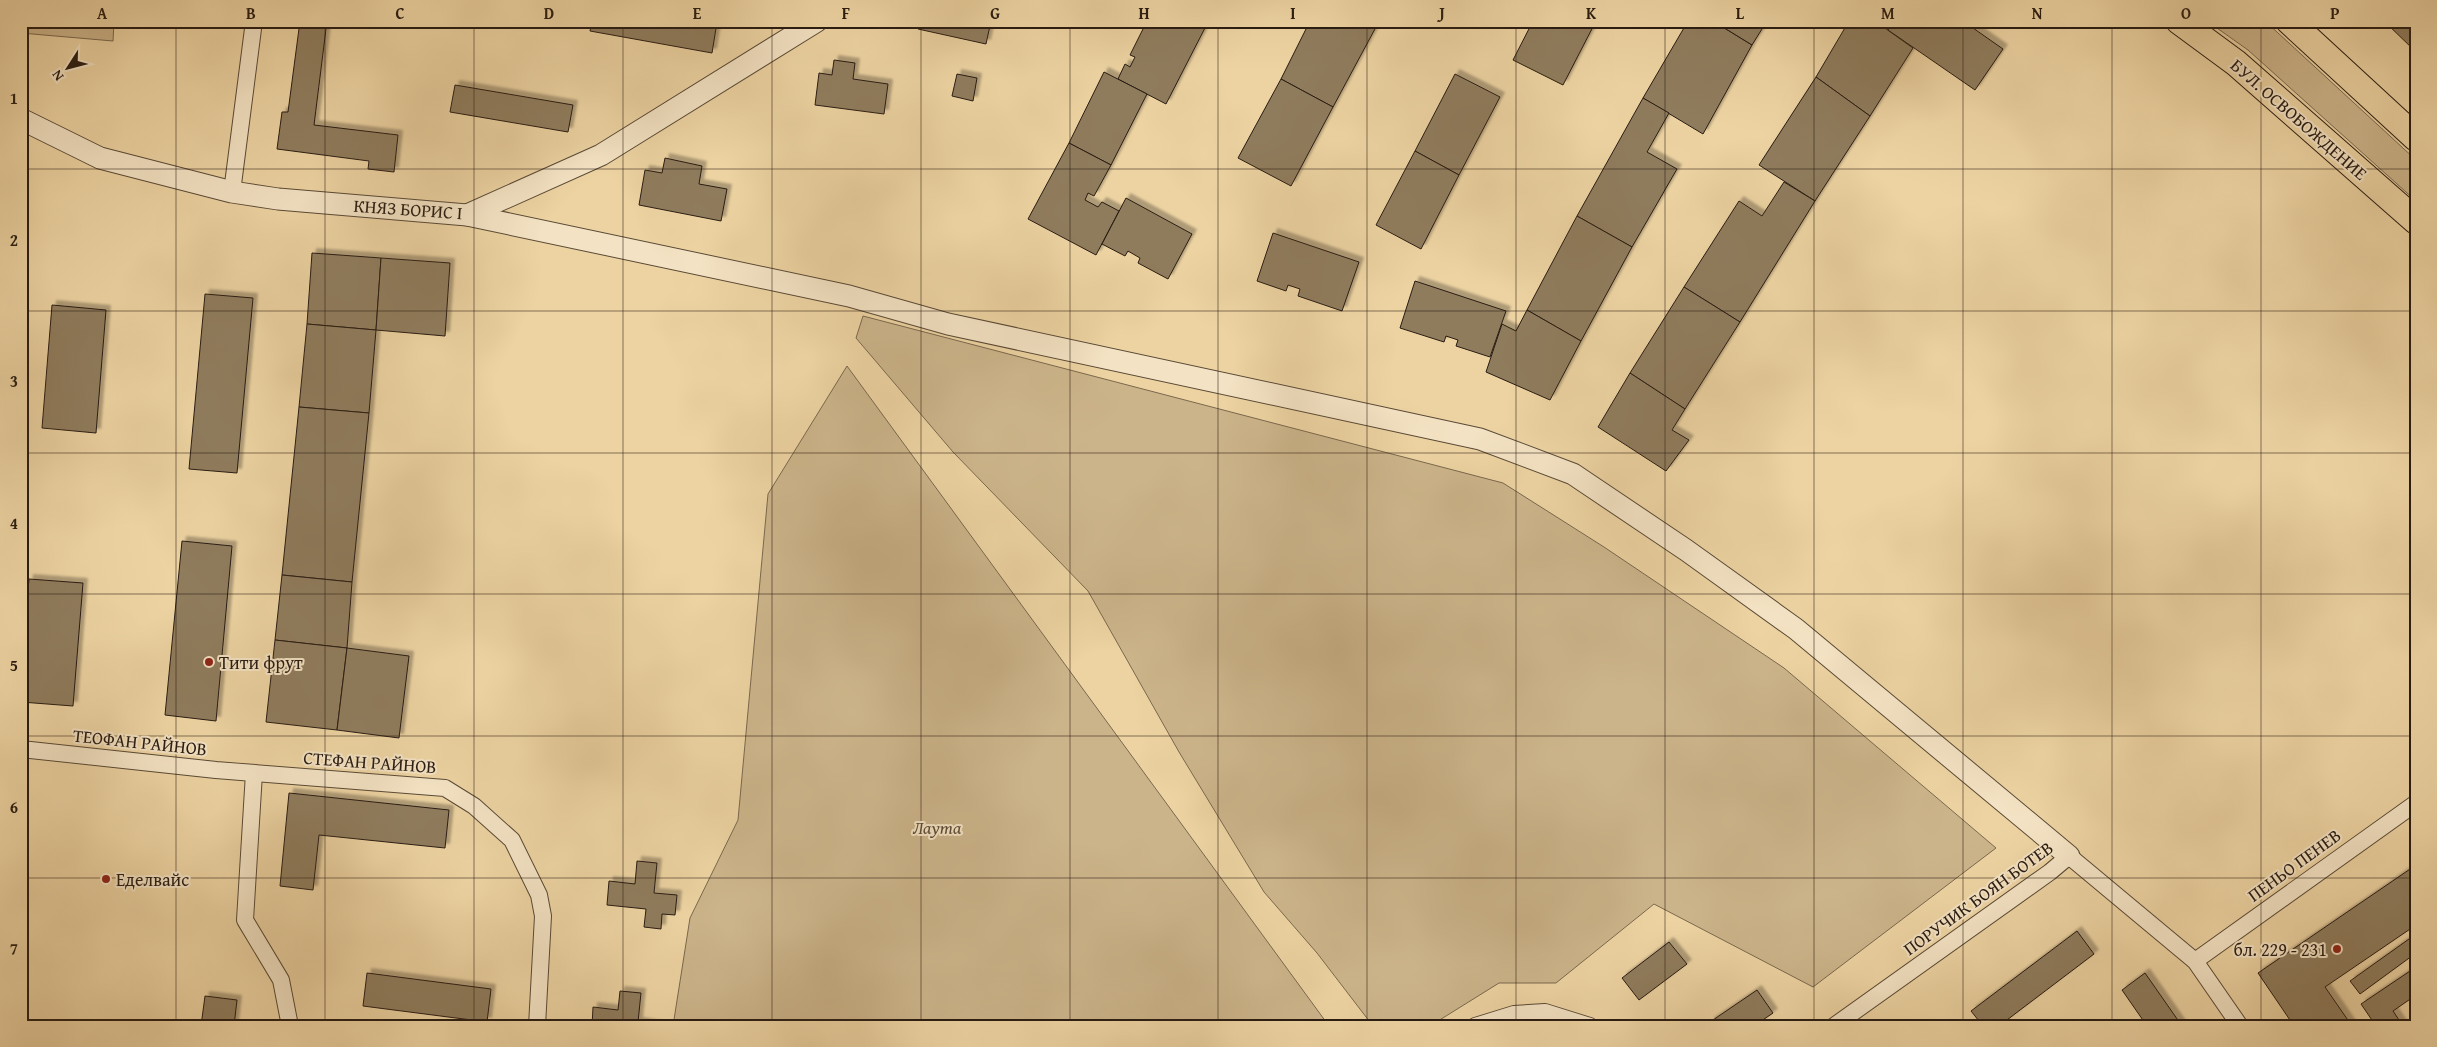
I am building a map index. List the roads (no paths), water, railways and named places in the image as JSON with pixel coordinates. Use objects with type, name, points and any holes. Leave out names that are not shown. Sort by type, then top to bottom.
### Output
[{"type":"main road","name":"БУЛ. ОСВОБОЖДЕНИЕ","points":[[2179,21],[2236,63],[2416,221]]},
{"type":"main road","points":[[2289,21],[2416,138]]},
{"type":"street","points":[[232,192],[254,21]]},
{"type":"street","name":"КНЯЗ БОРИС I","points":[[21,120],[100,158],[232,192],[278,199],[467,215],[601,155],[818,21]]},
{"type":"street","points":[[467,215],[850,296],[948,324],[1480,439],[1573,474],[1686,550],[1796,629],[2069,856]]},
{"type":"street","name":"ТЕОФАН РАЙНОВ","points":[[21,749],[254,773]]},
{"type":"street","points":[[254,773],[245,920],[280,980],[290,1026]]},
{"type":"street","name":"СТЕФАН РАЙНОВ","points":[[254,773],[446,788],[487,817],[512,840],[539,896],[542,916],[537,1026]]},
{"type":"street","name":"ПЕНЬО ПЕНЕВ","points":[[2195,961],[2416,803]]},
{"type":"street","name":"ПОРУЧИК БОЯН БОТЕВ","points":[[1834,1026],[2050,872],[2069,856],[2195,961],[2240,1026]]},
{"type":"street","points":[[1476,1026],[1514,1014],[1545,1012],[1590,1026]]},
{"type":"place","name":"Тити фрут","points":[[209,662]]},
{"type":"place","name":"Еделвайс","points":[[106,879]]},
{"type":"place","name":"бл. 229 - 231","points":[[2337,949]]},
{"type":"park label","name":"Лаута","points":[[937,827]]}]
